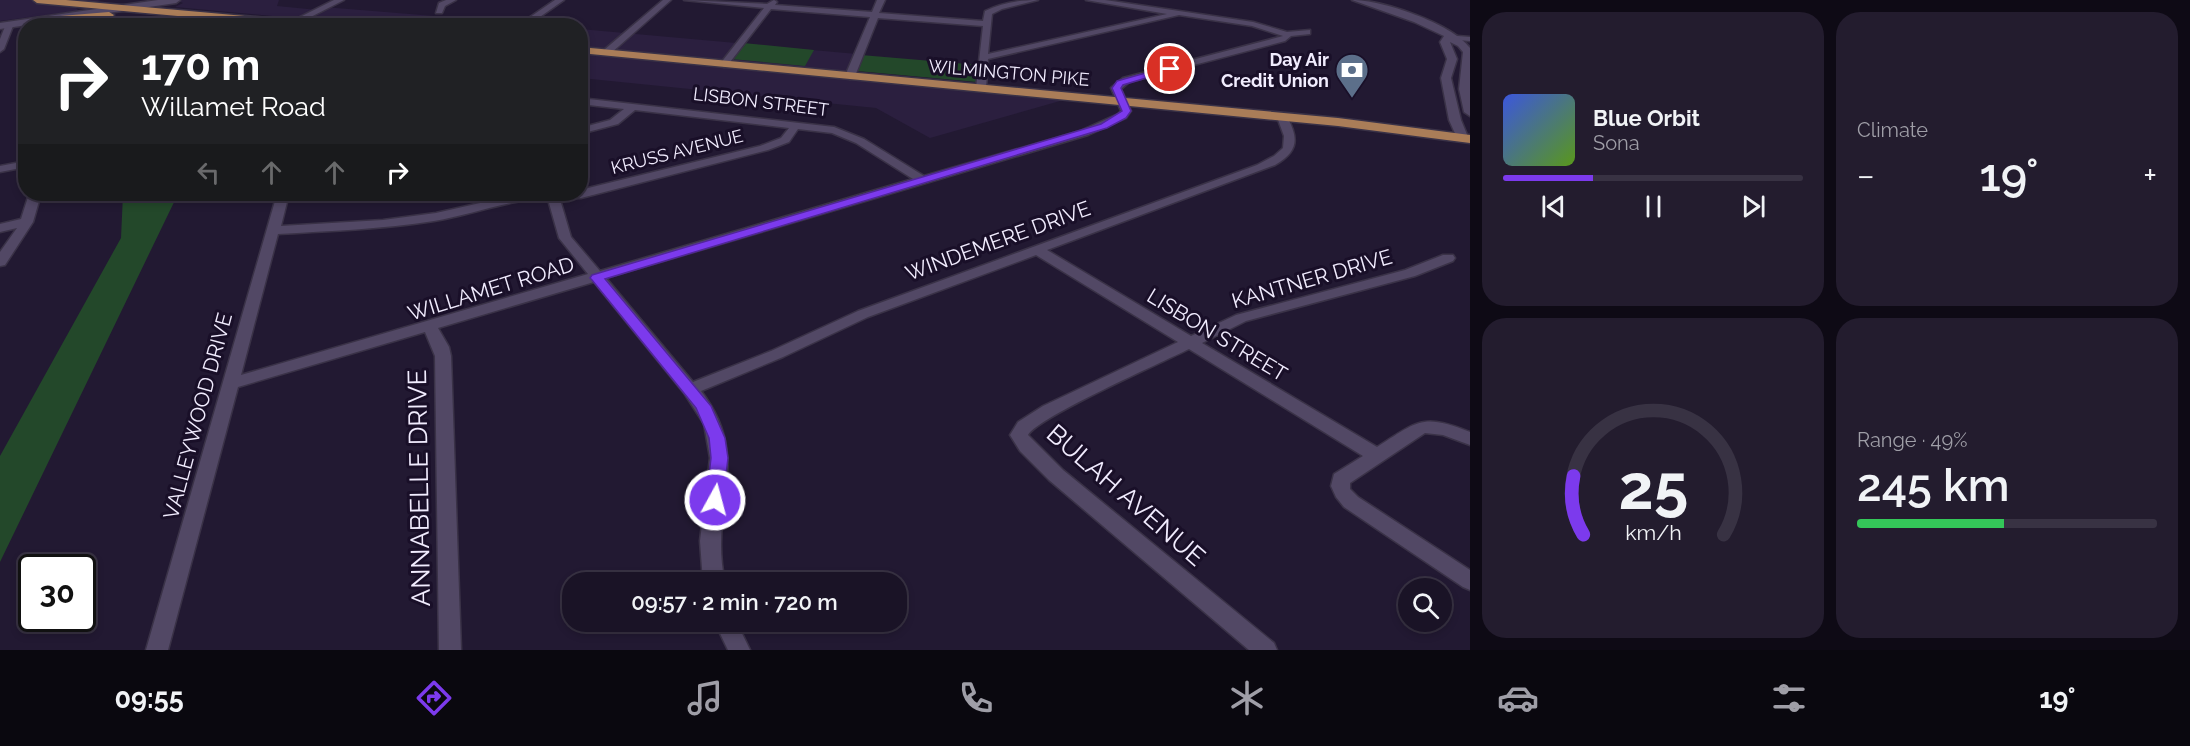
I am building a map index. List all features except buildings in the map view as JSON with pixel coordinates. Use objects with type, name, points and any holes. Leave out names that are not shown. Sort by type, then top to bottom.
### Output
[{"type":"main road","points":[[37,0],[237,18]]},
{"type":"main road","points":[[89,5],[176,0]]},
{"type":"main road","points":[[79,18],[172,12]]},
{"type":"main road","name":"WILMINGTON PIKE","points":[[588,51],[1282,117],[1466,138]]},
{"type":"street","points":[[65,18],[176,0]]},
{"type":"street","points":[[172,12],[164,8],[176,0]]},
{"type":"street","points":[[302,18],[340,0]]},
{"type":"street","points":[[439,11],[442,5],[452,0]]},
{"type":"street","points":[[533,18],[560,0]]},
{"type":"street","points":[[607,52],[667,0]]},
{"type":"street","points":[[688,0],[772,3],[874,15],[987,24]]},
{"type":"street","points":[[850,76],[881,0]]},
{"type":"street","points":[[981,88],[988,13],[995,9],[1034,0]]},
{"type":"street","points":[[1090,0],[1253,24],[1287,34]]},
{"type":"street","points":[[1356,0],[1410,17],[1461,43],[1467,51],[1469,62],[1465,88],[1470,112]]},
{"type":"street","points":[[724,64],[772,3]]},
{"type":"street","points":[[65,18],[87,11],[89,5]]},
{"type":"street","points":[[983,58],[1179,13]]},
{"type":"street","points":[[0,50],[5,26]]},
{"type":"street","name":"WILLAMET ROAD","points":[[230,384],[597,278],[1104,126],[1122,116],[1126,111],[1116,88],[1126,81],[1282,39],[1287,37],[1287,34],[1306,32]]},
{"type":"street","points":[[1448,37],[1470,39]]},
{"type":"street","points":[[1448,37],[1445,42],[1452,58],[1446,78],[1455,120],[1466,138]]},
{"type":"street","name":"LISBON STREET","points":[[588,102],[834,130],[852,136],[924,181]]},
{"type":"street","points":[[588,129],[614,122],[633,107]]},
{"type":"street","name":"WINDEMERE DRIVE","points":[[690,389],[777,354],[863,314],[1276,160],[1283,155],[1291,142],[1291,135],[1282,117]]},
{"type":"street","name":"KRUSS AVENUE","points":[[588,193],[764,148],[785,140],[796,125]]},
{"type":"street","points":[[0,169],[18,166]]},
{"type":"street","points":[[0,262],[27,222],[34,201]]},
{"type":"street","name":"VALLEYWOOD DRIVE","points":[[157,650],[281,201]]},
{"type":"street","name":"KRUSS AVENUE","points":[[274,230],[401,222],[436,217],[504,201]]},
{"type":"street","points":[[556,201],[561,220],[561,230],[597,278],[703,406],[717,438],[719,466],[711,519],[710,551],[713,572]]},
{"type":"street","points":[[0,228],[27,222]]},
{"type":"street","name":"LISBON STREET","points":[[1037,250],[1376,455]]},
{"type":"street","name":"KANTNER DRIVE","points":[[1188,343],[1241,318],[1265,310],[1410,273],[1448,258]]},
{"type":"street","name":"ANNABELLE DRIVE","points":[[430,327],[441,347],[443,356],[450,650]]},
{"type":"street","name":"BULAH AVENUE","points":[[1188,343],[1049,410],[1024,426],[1019,435],[1026,446],[1056,475],[1266,650]]},
{"type":"street","points":[[1470,439],[1445,429],[1422,427],[1341,479],[1339,486],[1351,502],[1470,581]]},
{"type":"street","points":[[730,632],[739,650]]},
{"type":"shaded area","points":[[0,0],[101,0],[76,8],[78,10],[76,11],[0,21]]},
{"type":"shaded area","points":[[176,0],[279,0],[277,6],[318,10],[324,7],[458,18],[268,18],[272,16],[175,7],[183,3]]},
{"type":"shaded area","points":[[588,30],[857,54],[850,75],[1074,97],[930,138],[876,108],[588,79]]},
{"type":"green space","points":[[743,43],[814,50],[805,66],[731,59]]},
{"type":"green space","points":[[861,55],[979,65],[977,82],[857,71]]},
{"type":"green space","points":[[123,201],[175,201],[0,562],[0,456],[121,238]]},
{"type":"place","name":"Day Air Credit Union","points":[[1352,99]]},
{"type":"route","points":[[715,500],[719,458],[713,424],[690,389],[597,278],[1104,126],[1115,121],[1126,111],[1116,88],[1120,83],[1170,69]]}]
